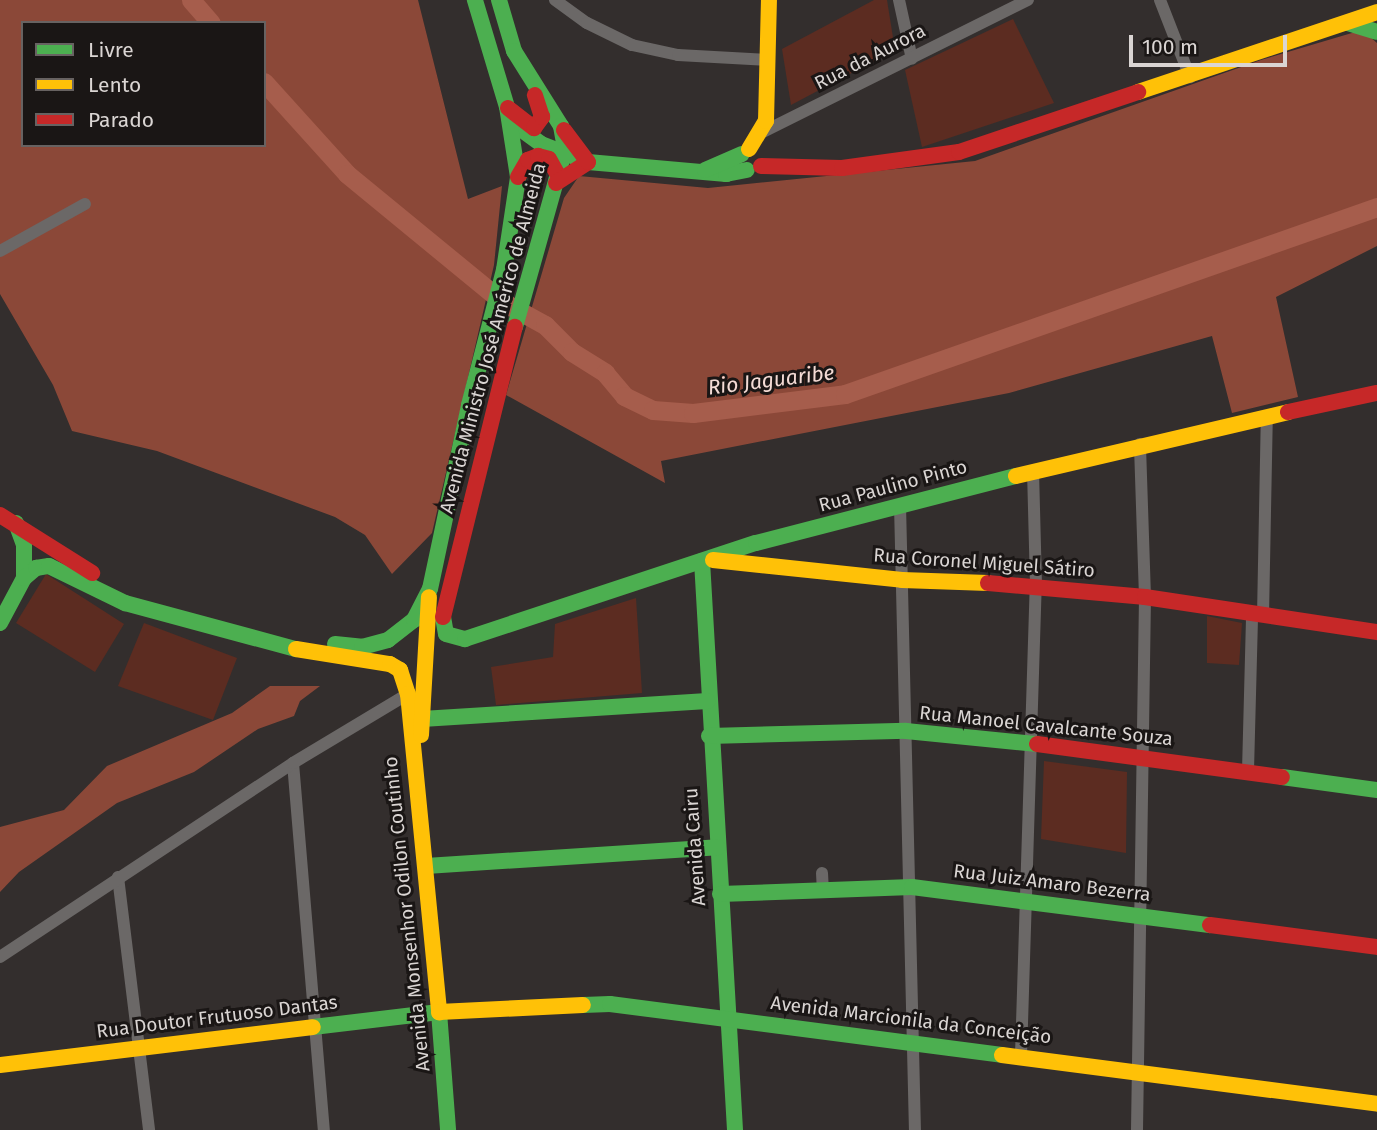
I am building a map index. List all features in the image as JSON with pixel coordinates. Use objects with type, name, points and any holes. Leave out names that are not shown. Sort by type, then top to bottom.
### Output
[{"type":"main road","name":"Avenida Ministro José Américo de Almeida","points":[[16,523],[128,591],[231,624],[362,647],[388,640],[414,620],[430,589],[469,405],[504,270],[518,177],[509,115],[475,0]]},
{"type":"main road","name":"Avenida Ministro José Américo de Almeida","points":[[443,617],[492,411],[564,156],[561,127],[521,64],[499,0]]},
{"type":"main road","points":[[757,165],[765,128],[769,0]]},
{"type":"main road","points":[[765,128],[746,151],[742,165],[842,168],[959,152],[1190,77],[1377,12]]},
{"type":"main road","points":[[1348,23],[1377,32]]},
{"type":"main road","points":[[509,115],[530,128],[542,117],[521,64]]},
{"type":"main road","points":[[509,115],[564,156],[587,162],[705,170],[757,165]]},
{"type":"main road","points":[[561,127],[587,162]]},
{"type":"main road","points":[[705,170],[746,151]]},
{"type":"main road","points":[[518,177],[528,160],[538,156],[549,159],[557,179],[587,162]]},
{"type":"main road","name":"Rua Paulino Pinto","points":[[443,617],[446,634],[465,639],[756,543],[1140,444],[1377,393]]},
{"type":"main road","points":[[0,515],[16,523],[24,545],[24,578]]},
{"type":"main road","points":[[748,563],[756,543]]},
{"type":"main road","name":"Rua Coronel Miguel Sátiro","points":[[702,561],[748,563],[902,580],[1036,585],[1145,597],[1377,632]]},
{"type":"main road","name":"Avenida Cairu","points":[[702,561],[709,736],[735,1130]]},
{"type":"main road","points":[[0,623],[24,578],[36,568],[49,566],[125,603],[262,643],[390,664],[404,676],[408,694]]},
{"type":"main road","points":[[418,795],[430,589]]},
{"type":"main road","name":"Avenida Monsenhor Odilon Coutinho","points":[[408,694],[426,866],[448,1130]]},
{"type":"main road","points":[[422,719],[707,701]]},
{"type":"main road","name":"Rua Manoel Cavalcante Souza","points":[[709,736],[906,731],[1032,743],[1377,790]]},
{"type":"main road","points":[[426,866],[717,847]]},
{"type":"main road","name":"Rua Juiz Amaro Bezerra","points":[[720,894],[822,882],[912,887],[1140,914],[1377,947]]},
{"type":"main road","name":"Avenida Marcionila da Conceição","points":[[439,1012],[610,1004],[1021,1055],[1377,1104]]},
{"type":"main road","name":"Rua Doutor Frutuoso Dantas","points":[[0,1065],[439,1012]]},
{"type":"street","points":[[555,0],[576,17],[632,45],[678,55],[769,60]]},
{"type":"street","points":[[899,0],[912,59]]},
{"type":"street","name":"Rua da Aurora","points":[[765,128],[912,59],[1028,0]]},
{"type":"street","points":[[1160,0],[1190,77]]},
{"type":"street","points":[[0,251],[85,204]]},
{"type":"street","points":[[1248,771],[1266,416]]},
{"type":"street","points":[[1137,1130],[1140,757],[1145,597],[1140,444]]},
{"type":"street","points":[[1021,1055],[1036,585],[1033,471]]},
{"type":"street","points":[[900,505],[912,887],[915,1130]]},
{"type":"street","points":[[0,957],[293,763],[408,694]]},
{"type":"street","points":[[293,763],[324,1130]]},
{"type":"street","points":[[118,877],[136,1047],[149,1130]]},
{"type":"shaded area","points":[[0,0],[418,0],[468,199],[502,186],[494,265],[432,533],[392,574],[365,535],[335,517],[157,451],[72,431],[53,385],[0,294]]},
{"type":"shaded area","points":[[874,0],[887,0],[895,50],[791,105],[782,49]]},
{"type":"shaded area","points":[[1013,19],[1054,103],[922,147],[905,70]]},
{"type":"shaded area","points":[[1362,30],[1377,43],[1377,246],[1276,297],[1298,397],[1232,413],[1212,336],[1009,393],[661,461],[665,483],[506,395],[564,198],[579,176],[708,188],[975,161],[1261,60]]},
{"type":"shaded area","points":[[46,574],[124,624],[95,672],[16,623]]},
{"type":"shaded area","points":[[636,598],[642,693],[496,705],[491,667],[553,657],[555,624]]},
{"type":"shaded area","points":[[1207,616],[1242,623],[1239,665],[1207,663]]},
{"type":"shaded area","points":[[144,623],[237,658],[213,720],[118,686]]},
{"type":"shaded area","points":[[270,686],[320,686],[300,701],[294,716],[258,729],[194,772],[117,803],[19,872],[0,892],[0,827],[64,810],[107,766],[232,713]]},
{"type":"shaded area","points":[[1044,761],[1127,772],[1126,853],[1041,839]]},
{"type":"waterway","name":"Rio Jaguaribe","points":[[191,0],[209,21]]},
{"type":"waterway","name":"Rio Jaguaribe","points":[[266,84],[347,174],[503,302],[545,325],[572,352],[605,373],[624,396],[653,410],[693,413],[845,394],[1377,207]]},
{"type":"traffic: fast","points":[[335,644],[362,647],[388,640],[414,620],[430,589],[469,405],[504,270],[518,177],[507,107],[475,0]]},
{"type":"traffic: fast","points":[[499,0],[514,51],[561,126],[565,149],[515,327]]},
{"type":"traffic: fast","points":[[1348,23],[1377,32]]},
{"type":"traffic: fast","points":[[511,122],[541,144],[588,162],[726,174],[747,170]]},
{"type":"traffic: fast","points":[[705,170],[742,154]]},
{"type":"traffic: fast","points":[[443,617],[446,634],[465,639],[756,543],[1016,476]]},
{"type":"traffic: fast","points":[[16,523],[24,545],[24,578]]},
{"type":"traffic: fast","points":[[702,561],[735,1130]]},
{"type":"traffic: fast","points":[[0,623],[24,578],[36,568],[49,566],[125,603],[296,649]]},
{"type":"traffic: fast","points":[[422,719],[707,701]]},
{"type":"traffic: fast","points":[[709,736],[906,731],[1037,744]]},
{"type":"traffic: fast","points":[[1282,777],[1377,790]]},
{"type":"traffic: fast","points":[[426,866],[717,847]]},
{"type":"traffic: fast","points":[[720,894],[912,887],[1210,925]]},
{"type":"traffic: fast","points":[[583,1005],[610,1004],[1002,1055]]},
{"type":"traffic: fast","points":[[313,1027],[439,1012],[448,1130]]},
{"type":"traffic: slow","points":[[749,149],[766,121],[769,0]]},
{"type":"traffic: slow","points":[[1138,92],[1377,12]]},
{"type":"traffic: slow","points":[[1016,476],[1288,412]]},
{"type":"traffic: slow","points":[[713,560],[902,580],[988,583]]},
{"type":"traffic: slow","points":[[421,735],[429,597]]},
{"type":"traffic: slow","points":[[296,649],[390,664],[400,670],[408,694],[439,1012],[583,1005]]},
{"type":"traffic: slow","points":[[0,1065],[313,1027]]},
{"type":"traffic: slow","points":[[1002,1055],[1377,1104]]},
{"type":"traffic: jam","points":[[761,166],[842,168],[959,152],[1138,92]]},
{"type":"traffic: jam","points":[[508,108],[534,128],[542,117],[535,95]]},
{"type":"traffic: jam","points":[[556,183],[588,162],[564,130]]},
{"type":"traffic: jam","points":[[518,177],[528,160],[538,156],[549,159],[558,175]]},
{"type":"traffic: jam","points":[[443,617],[515,327]]},
{"type":"traffic: jam","points":[[1288,412],[1377,393]]},
{"type":"traffic: jam","points":[[0,515],[92,573]]},
{"type":"traffic: jam","points":[[988,583],[1145,597],[1377,632]]},
{"type":"traffic: jam","points":[[1037,744],[1282,777]]},
{"type":"traffic: jam","points":[[1210,925],[1377,947]]}]
